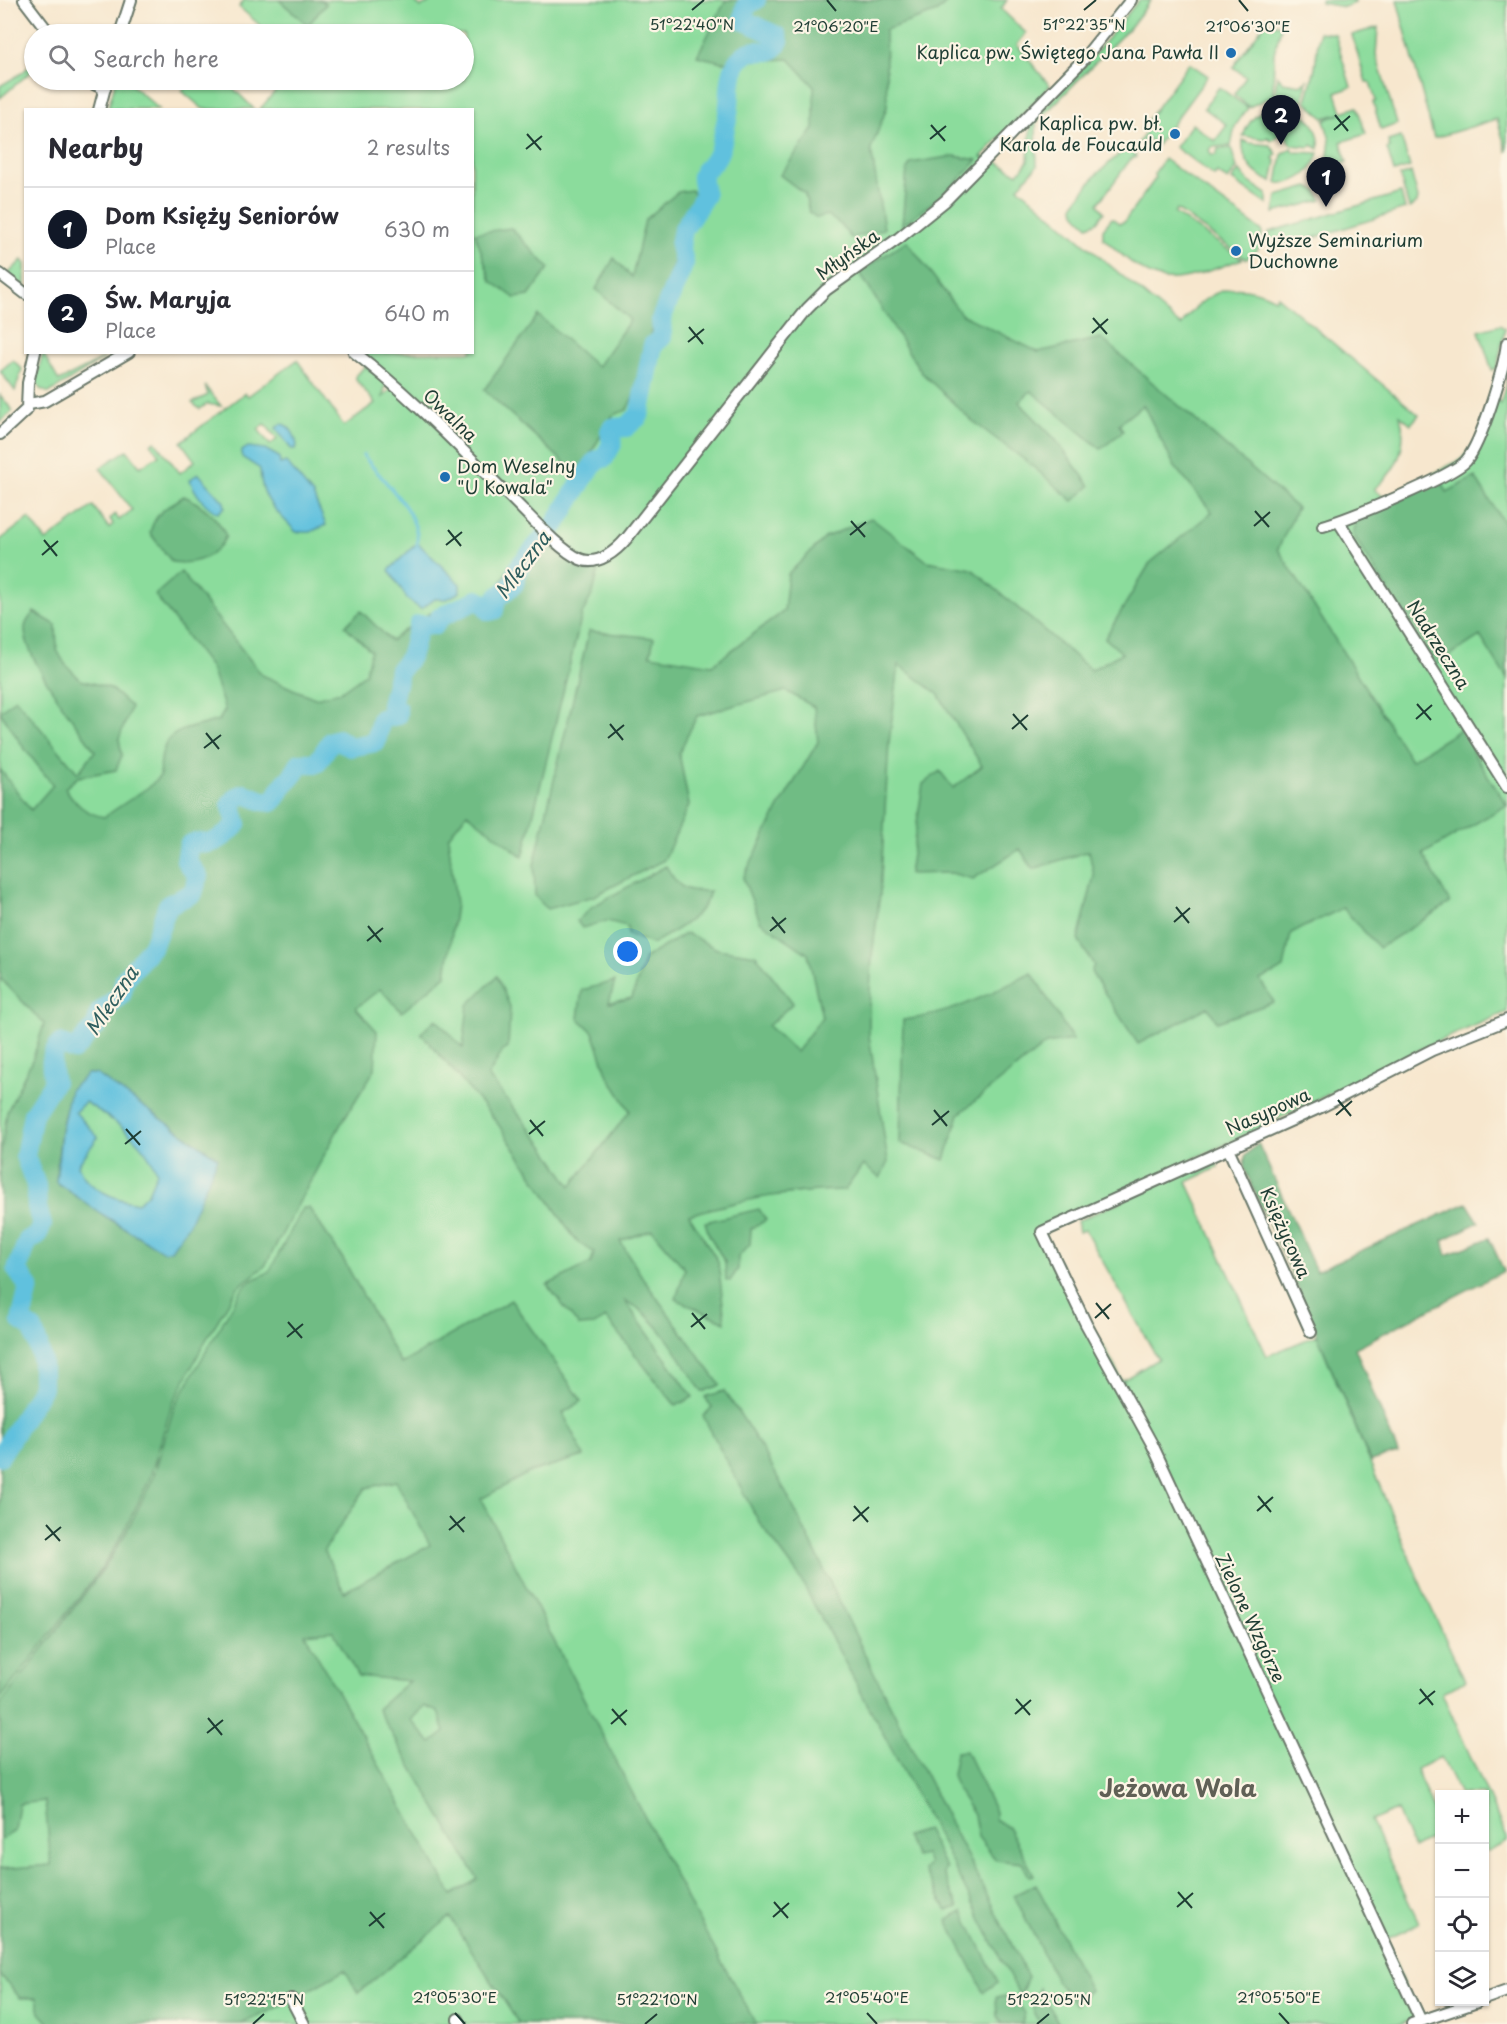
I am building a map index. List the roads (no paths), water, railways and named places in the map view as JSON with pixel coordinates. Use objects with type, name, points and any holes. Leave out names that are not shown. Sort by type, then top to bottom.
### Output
[{"type":"street","points":[[24,0],[42,24]]},
{"type":"street","points":[[123,24],[131,0]]},
{"type":"street","name":"Młyńska","points":[[607,556],[627,538],[807,309],[826,290],[899,238],[945,201],[1081,62],[1131,0]]},
{"type":"street","points":[[100,108],[104,90]]},
{"type":"street","points":[[0,274],[24,292]]},
{"type":"street","points":[[1323,526],[1339,522],[1392,499],[1466,461],[1480,431],[1503,366],[1507,343]]},
{"type":"street","points":[[0,434],[25,413],[29,404],[28,382],[35,354]]},
{"type":"street","points":[[29,404],[45,401],[126,354]]},
{"type":"street","name":"Owalna","points":[[356,354],[416,405],[543,528],[579,559],[590,560],[607,556]]},
{"type":"street","name":"Nadrzeczna","points":[[1339,522],[1507,787]]},
{"type":"street","name":"Nasypowa","points":[[1042,1232],[1321,1107],[1431,1050],[1507,1020]]},
{"type":"street","name":"Księżycowa","points":[[1228,1148],[1311,1332]]},
{"type":"street","name":"Zielone Wzgórze","points":[[1042,1232],[1086,1323],[1152,1444],[1416,2023]]},
{"type":"street","points":[[1489,1998],[1507,1991]]},
{"type":"street","points":[[291,1999],[304,2024]]},
{"type":"street","points":[[1416,2023],[1464,2006]]},
{"type":"water","points":[[281,424],[287,426],[292,432],[297,445],[295,449],[291,449],[276,428]]},
{"type":"water","points":[[248,447],[265,449],[279,457],[280,464],[286,462],[313,495],[326,525],[310,532],[296,532],[276,511],[267,497],[263,489],[260,469],[242,457],[242,451]]},
{"type":"water","points":[[198,473],[224,502],[225,507],[218,513],[205,503],[192,485],[190,480]]},
{"type":"water","points":[[415,545],[420,545],[460,584],[460,592],[447,599],[435,599],[421,609],[408,600],[389,570]]},
{"type":"water","points":[[87,1074],[96,1074],[218,1158],[189,1224],[171,1250],[164,1252],[100,1213],[56,1182],[61,1132],[70,1090]],"holes":[[[85,1102],[127,1132],[144,1150],[157,1172],[148,1193],[138,1203],[102,1192],[82,1173],[78,1165],[98,1137],[75,1112]]]},
{"type":"waterway","name":"Mleczna","points":[[0,1456],[42,1388],[42,1361],[33,1329],[21,1321],[29,1287],[17,1270],[28,1240],[36,1237],[42,1225],[37,1207],[36,1185],[25,1156],[33,1114],[54,1082],[52,1057],[56,1048],[60,1044],[74,1050],[96,1026],[100,1012],[121,995],[125,979],[153,945],[168,905],[193,893],[198,876],[186,861],[189,845],[216,841],[237,824],[231,804],[238,796],[245,794],[272,802],[300,763],[317,763],[331,741],[338,739],[350,747],[376,742],[381,719],[397,715],[397,709],[391,705],[399,671],[410,657],[419,625],[435,625],[440,617],[477,600],[486,605],[489,611],[494,610],[496,599],[514,584],[518,568],[555,525],[597,460],[604,458],[612,444],[610,431],[612,428],[626,427],[639,416],[653,345],[662,337],[661,319],[684,263],[680,245],[683,230],[705,195],[702,174],[715,159],[721,145],[734,70],[737,63],[748,53],[771,50],[779,41],[777,36],[743,20],[746,6],[756,0]]},
{"type":"waterway","points":[[363,455],[407,509],[417,533],[417,545]]},
{"type":"place","name":"Kaplica pw. Świętego Jana Pawła II","points":[[1231,53]]},
{"type":"place","name":"Kaplica pw. bł. Karola de Foucauld","points":[[1175,134]]},
{"type":"place","name":"Św. Maryja","points":[[1281,145]]},
{"type":"place","name":"Dom Księży Seniorów","points":[[1326,207]]},
{"type":"place","name":"Wyższe Seminarium Duchowne","points":[[1236,251]]},
{"type":"place","name":"Dom Weselny \"U Kowala\"","points":[[445,477]]},
{"type":"district","name":"Jeżowa Wola","points":[[1178,1789]]}]
